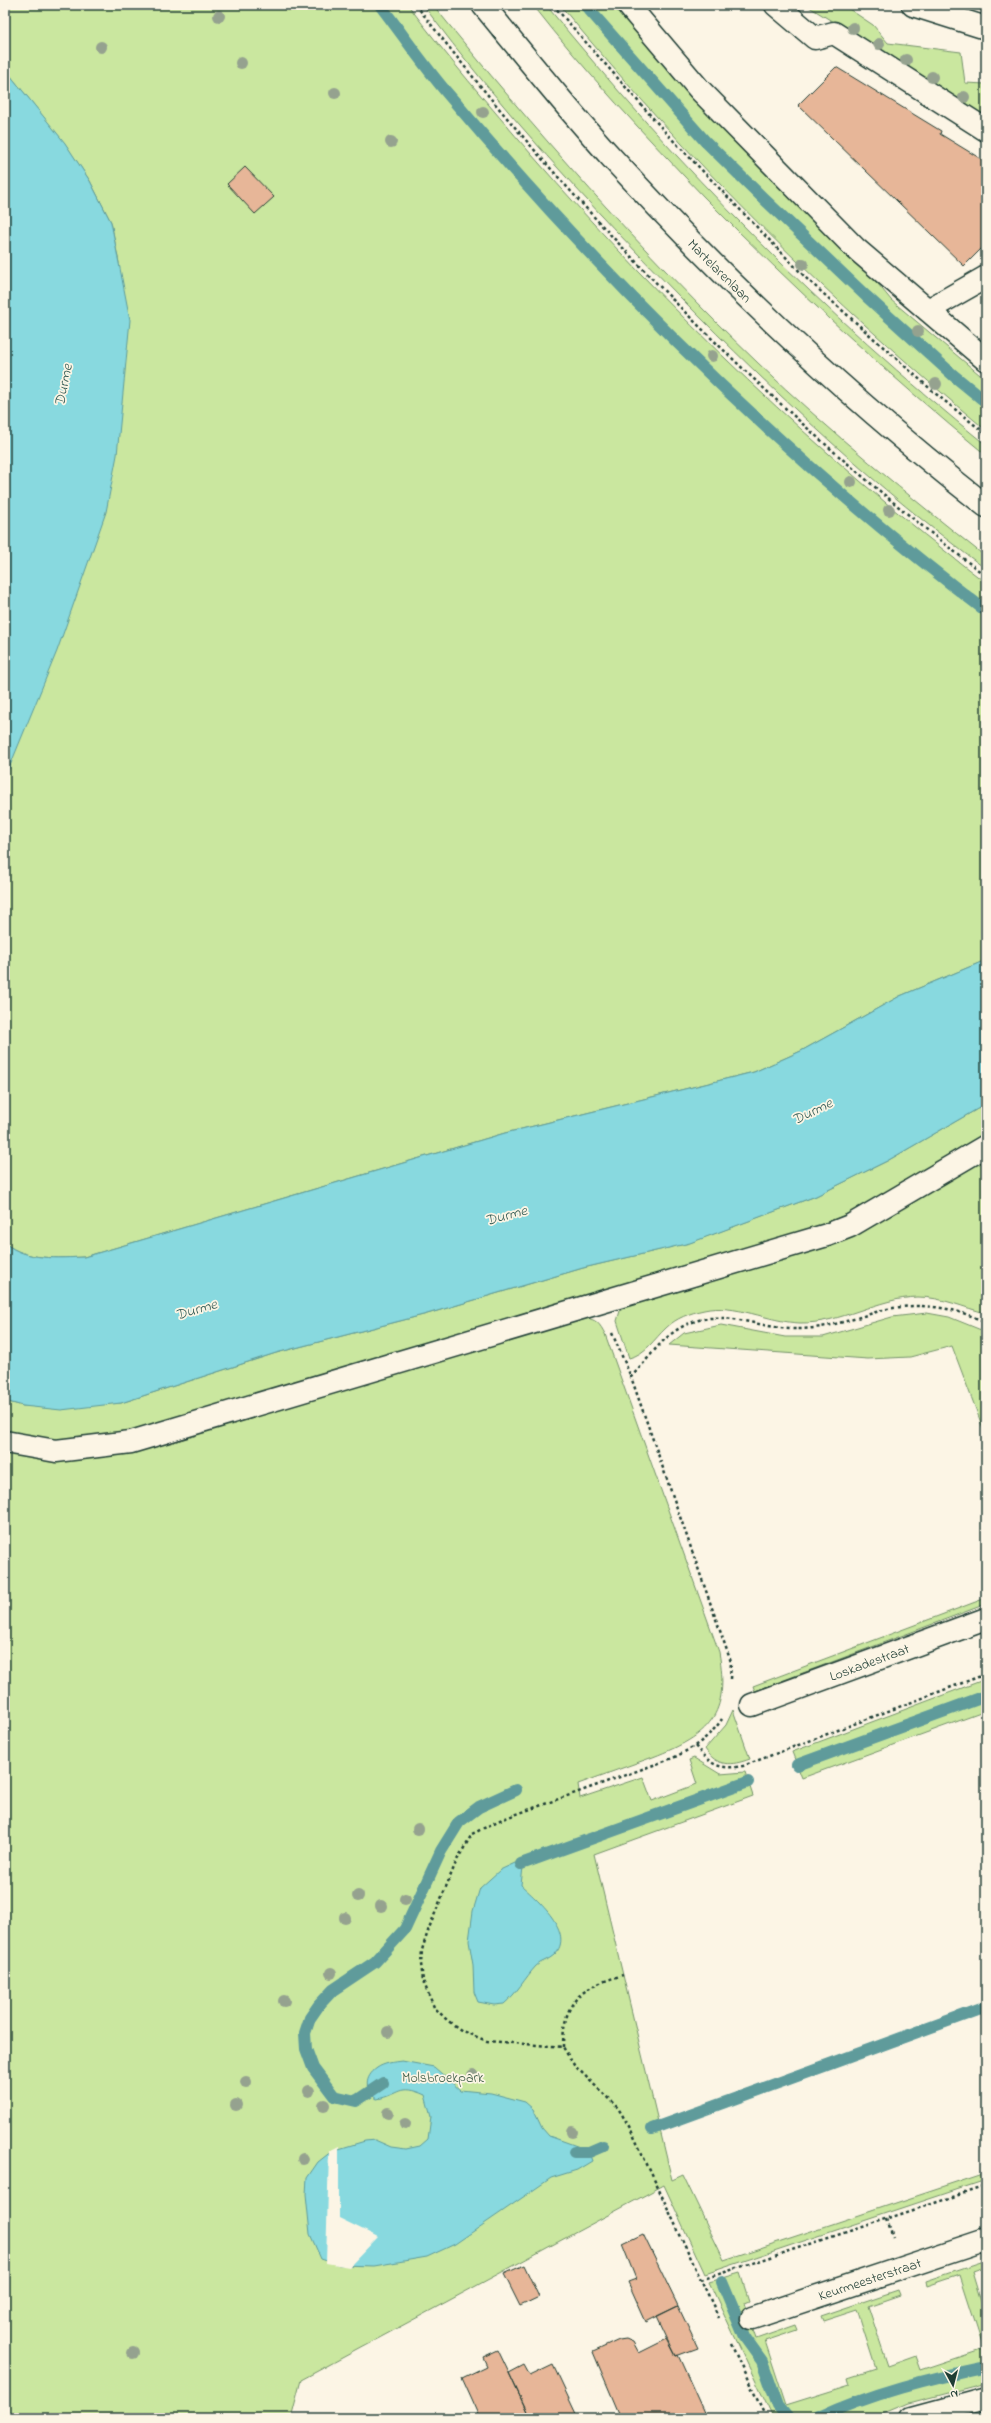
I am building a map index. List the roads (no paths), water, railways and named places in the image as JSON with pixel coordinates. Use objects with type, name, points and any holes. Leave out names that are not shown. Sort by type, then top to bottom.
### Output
[{"type":"street","name":"Martelarenlaan","points":[[483,5],[611,158],[770,320],[850,393],[986,506]]},
{"type":"street","points":[[628,5],[699,90],[855,248],[986,360]]},
{"type":"street","points":[[776,5],[815,38],[834,34],[986,130]]},
{"type":"street","points":[[913,5],[986,28]]},
{"type":"street","points":[[928,310],[986,277]]},
{"type":"street","points":[[5,1442],[56,1451],[131,1442],[827,1235],[850,1226],[986,1146]]},
{"type":"street","name":"Loskadestraat","points":[[752,1705],[986,1619]]},
{"type":"street","name":"Keurmeesterstraat","points":[[752,2318],[986,2240]]},
{"type":"street","points":[[912,2418],[986,2398]]},
{"type":"water","name":"Durme","points":[[5,69],[65,143],[90,181],[111,222],[130,320],[117,455],[106,512],[57,651],[5,778]]},
{"type":"water","name":"Durme","points":[[986,960],[986,1104],[887,1161],[816,1196],[690,1243],[583,1268],[427,1314],[276,1353],[121,1403],[61,1410],[23,1406],[5,1401],[5,1243],[13,1249],[33,1256],[54,1258],[84,1257],[505,1133],[754,1072],[801,1051],[900,996]]},
{"type":"water","points":[[515,1863],[521,1864],[523,1867],[521,1885],[552,1917],[558,1927],[561,1937],[560,1946],[552,1957],[536,1966],[504,2004],[494,2005],[478,2002],[474,1992],[473,1965],[469,1941],[473,1911],[480,1888],[500,1870]]},
{"type":"water","points":[[402,2061],[434,2067],[460,2090],[491,2093],[525,2102],[533,2109],[542,2128],[549,2136],[588,2150],[592,2161],[577,2170],[551,2178],[455,2244],[427,2257],[374,2266],[339,2265],[321,2259],[310,2234],[306,2194],[307,2178],[318,2162],[332,2151],[365,2141],[375,2140],[391,2147],[406,2149],[420,2146],[428,2139],[431,2117],[425,2095],[404,2090],[377,2099],[368,2088],[368,2080],[377,2068],[392,2062]]},
{"type":"waterway","points":[[380,5],[439,83],[509,165],[637,302],[703,368],[841,493],[912,553],[986,611]]},
{"type":"waterway","points":[[585,5],[705,141],[866,296],[953,375],[986,402]]},
{"type":"waterway","points":[[797,1765],[986,1696]]},
{"type":"waterway","points":[[521,1864],[748,1782]]},
{"type":"waterway","points":[[383,2083],[356,2101],[334,2096],[313,2068],[306,2049],[305,2033],[310,2018],[319,2005],[333,1990],[375,1962],[405,1929],[441,1851],[459,1822],[479,1807],[516,1790]]},
{"type":"waterway","points":[[652,2129],[986,2007]]},
{"type":"waterway","points":[[574,2152],[589,2152],[603,2146]]},
{"type":"waterway","points":[[722,2282],[746,2339],[762,2361],[778,2406],[788,2418]]},
{"type":"waterway","points":[[818,2418],[880,2394],[986,2367]]},
{"type":"park label","name":"Molsbroekpark","points":[[443,2077]]}]
